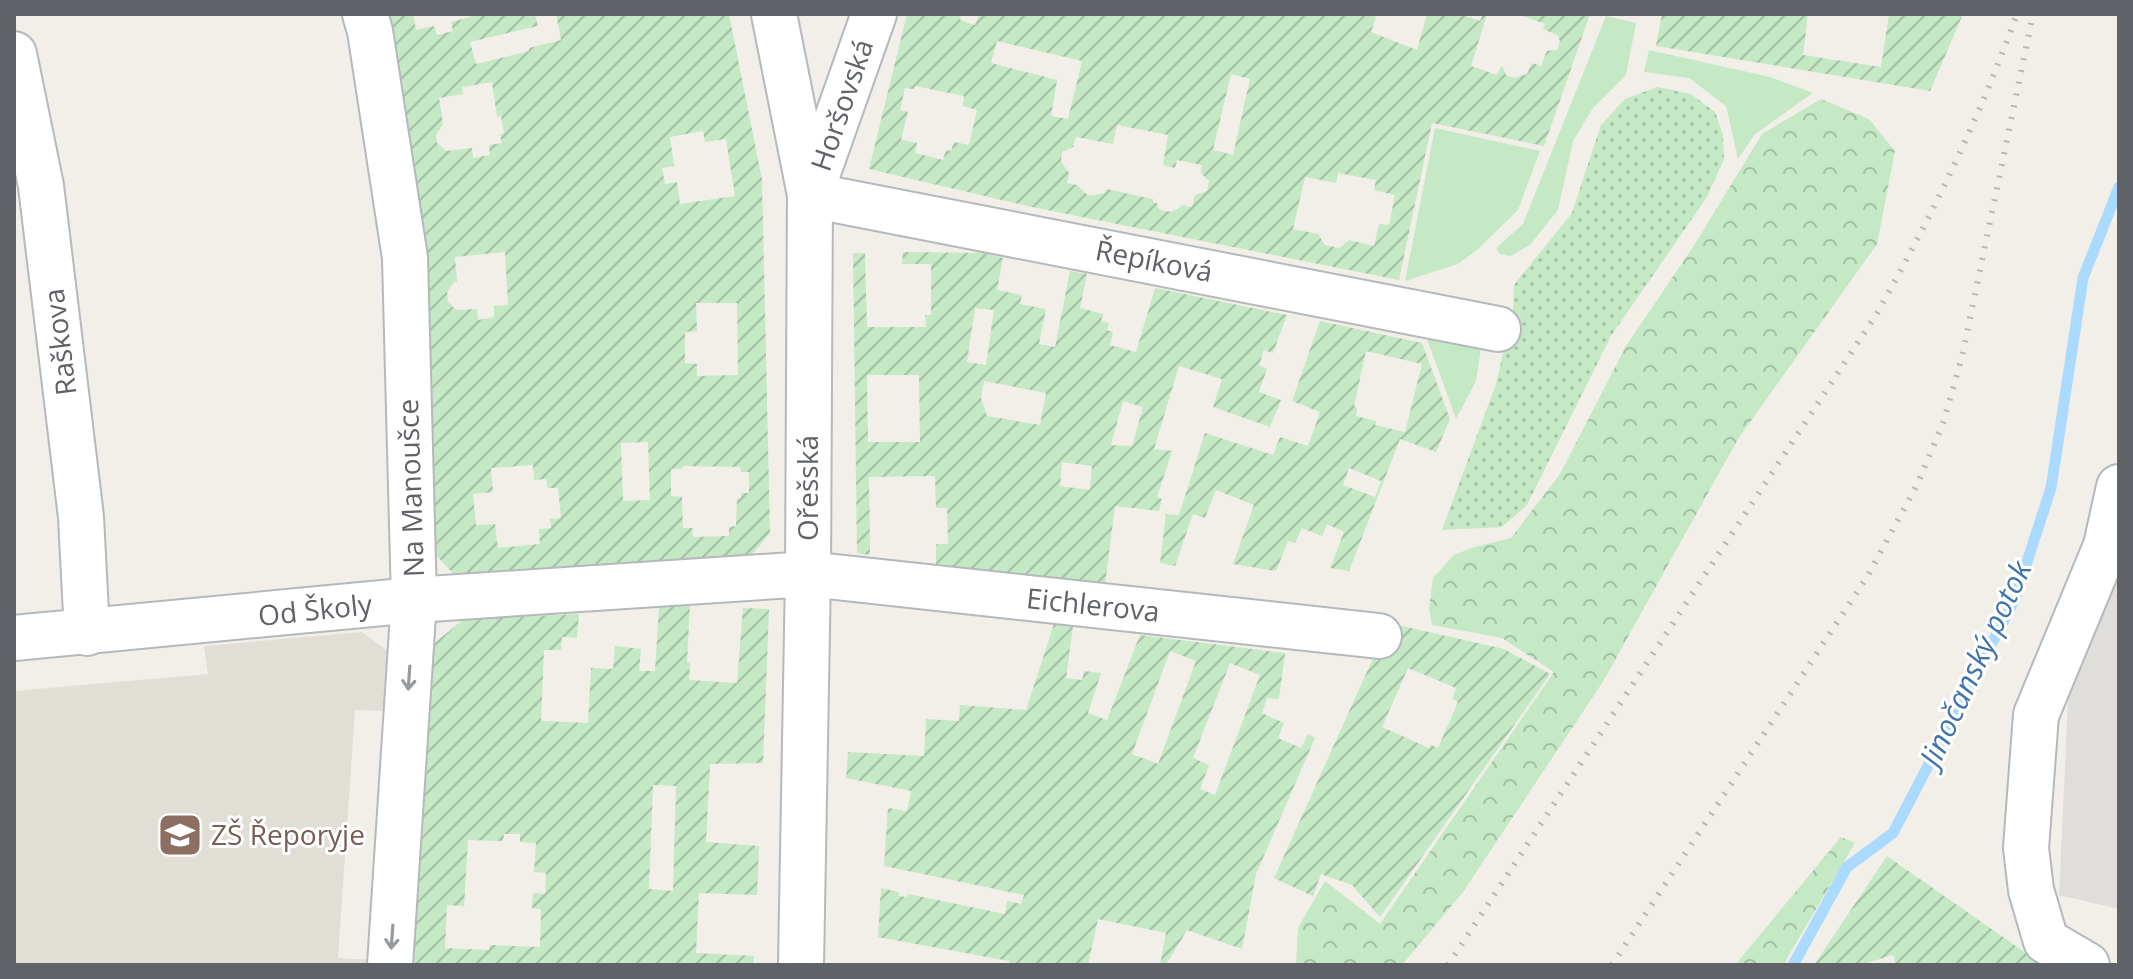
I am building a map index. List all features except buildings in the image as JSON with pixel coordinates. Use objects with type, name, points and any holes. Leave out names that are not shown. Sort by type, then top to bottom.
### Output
[{"type":"street","name":"Na Manoušce","points":[[365,14],[405,258],[414,600],[390,965]]},
{"type":"street","name":"Ořešská","points":[[774,14],[810,195],[808,574],[801,965]]},
{"type":"street","name":"Horšovská","points":[[810,195],[874,14]]},
{"type":"street","name":"Raškova","points":[[14,54],[41,186],[81,517],[87,633]]},
{"type":"street","name":"Řepíková","points":[[810,195],[1498,329]]},
{"type":"street","points":[[2087,965],[2046,941],[2031,890],[2026,848],[2036,715],[2106,546],[2119,487]]},
{"type":"street","name":"Od Školy","points":[[14,638],[414,600],[808,574]]},
{"type":"street","name":"Eichlerova","points":[[808,574],[1379,636]]},
{"type":"shaded area","points":[[2119,566],[2119,909],[2059,895],[2069,680]]},
{"type":"shaded area","name":"ZŠ Řeporyje","points":[[362,632],[392,654],[389,711],[355,710],[338,958],[372,960],[371,965],[14,965],[14,691],[208,674],[204,646]]},
{"type":"green space","points":[[383,14],[413,14],[416,30],[434,26],[437,35],[453,31],[451,22],[471,17],[471,14],[535,14],[538,26],[470,42],[476,64],[561,40],[556,14],[729,14],[762,180],[770,533],[750,557],[460,581],[434,553],[431,342],[395,60]],"holes":[[[492,82],[497,117],[501,116],[504,133],[500,134],[502,143],[489,145],[490,155],[473,158],[472,148],[446,151],[437,143],[436,135],[443,124],[439,98],[463,94],[462,87]],[[703,131],[705,142],[726,139],[735,196],[680,204],[677,182],[665,184],[662,168],[674,166],[670,137]],[[505,252],[508,305],[494,306],[494,317],[478,320],[477,309],[456,310],[448,302],[447,292],[457,282],[455,257]],[[696,303],[737,303],[738,375],[697,376],[697,364],[685,363],[685,332],[697,331]],[[648,442],[650,500],[623,501],[621,443]],[[533,465],[534,480],[546,479],[548,488],[558,488],[561,518],[550,519],[551,528],[539,529],[540,544],[498,548],[495,524],[476,525],[473,494],[493,492],[491,468]],[[683,466],[740,467],[741,472],[749,472],[749,493],[741,493],[741,498],[737,499],[736,526],[729,527],[729,536],[693,537],[692,528],[683,528],[682,497],[671,496],[671,469],[682,469]]]},
{"type":"green space","points":[[907,14],[961,14],[960,20],[975,25],[979,14],[1367,14],[1376,17],[1371,32],[1417,50],[1427,14],[1460,14],[1480,21],[1483,14],[1487,14],[1471,66],[1497,75],[1502,65],[1506,75],[1515,78],[1527,74],[1532,63],[1541,66],[1547,51],[1557,50],[1560,41],[1557,35],[1543,29],[1545,24],[1518,14],[1590,14],[1544,146],[1432,123],[1399,280],[1032,207],[869,169]],"holes":[[[997,41],[1082,61],[1068,119],[1051,116],[1057,80],[991,63]],[[1231,74],[1250,79],[1233,155],[1213,150]],[[915,86],[964,96],[963,106],[977,110],[969,145],[954,142],[951,151],[946,150],[943,160],[915,153],[917,143],[901,140],[908,112],[900,110],[905,88],[914,89]],[[1117,125],[1168,135],[1163,165],[1175,168],[1177,160],[1202,165],[1201,173],[1209,181],[1207,191],[1195,195],[1192,207],[1182,205],[1168,212],[1158,208],[1153,199],[1106,189],[1105,193],[1089,195],[1077,185],[1067,183],[1069,173],[1061,162],[1062,152],[1073,147],[1076,137],[1113,144]],[[1338,173],[1376,180],[1374,190],[1395,195],[1389,225],[1379,224],[1374,246],[1349,240],[1339,248],[1325,245],[1318,234],[1293,229],[1305,177],[1336,183]]]},
{"type":"green space","points":[[1662,14],[1808,14],[1803,55],[1881,67],[1889,14],[1963,14],[1930,91],[1656,46]]},
{"type":"green space","points":[[1606,16],[1636,23],[1626,75],[1593,108],[1573,141],[1558,210],[1530,245],[1510,256],[1500,254],[1496,248],[1523,224]]},
{"type":"green space","points":[[1649,50],[1770,77],[1813,93],[1755,134],[1738,159],[1726,106],[1689,78],[1644,72]]},
{"type":"green space","points":[[1657,87],[1691,94],[1715,112],[1723,135],[1724,159],[1707,197],[1611,336],[1527,505],[1502,527],[1442,530],[1496,384],[1513,310],[1514,285],[1572,213],[1601,125],[1625,99]]},
{"type":"green space","points":[[1821,99],[1869,119],[1895,151],[1877,244],[1738,439],[1604,680],[1463,892],[1402,965],[1296,965],[1298,928],[1325,881],[1380,924],[1554,672],[1502,638],[1432,625],[1429,608],[1433,578],[1454,555],[1511,538],[1560,474],[1626,346],[1695,244],[1762,134]]},
{"type":"green space","points":[[1435,128],[1540,151],[1518,210],[1478,249],[1458,264],[1405,281]]},
{"type":"green space","points":[[903,252],[984,253],[1003,258],[997,290],[1022,295],[1020,304],[1046,309],[1039,344],[1055,347],[1070,271],[1087,274],[1080,308],[1103,314],[1101,321],[1109,323],[1107,330],[1113,332],[1110,345],[1136,352],[1155,288],[1287,315],[1273,353],[1264,350],[1259,365],[1267,369],[1259,392],[1281,400],[1270,427],[1213,407],[1222,379],[1179,366],[1154,449],[1172,451],[1157,497],[1162,499],[1159,511],[1115,506],[1105,585],[936,564],[936,544],[948,544],[947,508],[936,508],[935,476],[869,477],[870,555],[857,553],[853,253],[865,253],[867,327],[926,327],[925,315],[931,315],[931,264],[902,264]],"holes":[[[975,308],[994,310],[986,365],[967,362]],[[867,375],[919,375],[920,442],[868,442]],[[984,381],[1046,393],[1040,425],[987,416],[981,398]],[[1123,401],[1143,407],[1132,446],[1111,445]],[[1062,462],[1092,466],[1090,490],[1060,486]]]},
{"type":"green space","points":[[1320,321],[1422,343],[1450,419],[1436,452],[1400,439],[1349,571],[1330,568],[1344,532],[1327,524],[1322,536],[1302,528],[1295,543],[1288,541],[1276,571],[1233,564],[1254,505],[1216,490],[1205,518],[1193,514],[1175,566],[1160,563],[1166,514],[1179,515],[1205,433],[1273,455],[1280,437],[1308,446],[1320,412],[1292,401]],"holes":[[[1366,351],[1422,364],[1405,432],[1375,425],[1376,421],[1356,416],[1357,408],[1354,406]],[[1349,468],[1381,481],[1375,497],[1343,485]]]},
{"type":"green space","points":[[1427,339],[1481,348],[1476,381],[1456,419]]},
{"type":"green space","points":[[690,604],[689,680],[737,683],[743,608],[769,609],[763,763],[710,764],[706,842],[759,846],[757,895],[699,893],[696,953],[754,956],[754,965],[403,965],[426,650],[464,619],[579,614],[577,638],[562,637],[561,650],[544,650],[541,721],[588,723],[591,668],[613,669],[615,646],[641,649],[639,671],[655,671],[659,607]],"holes":[[[653,785],[676,786],[673,891],[649,889]],[[504,834],[520,834],[520,842],[536,843],[534,872],[546,873],[545,894],[533,893],[532,908],[541,909],[540,947],[490,945],[489,950],[445,948],[447,905],[464,906],[468,840],[503,841]]]},
{"type":"green space","points":[[1389,623],[1504,649],[1550,674],[1380,917],[1352,885],[1321,874],[1313,896],[1274,878]],"holes":[[[1408,668],[1456,688],[1452,699],[1458,702],[1438,748],[1431,745],[1429,748],[1382,727]]]},
{"type":"green space","points":[[1054,624],[1073,626],[1066,678],[1082,680],[1084,671],[1101,673],[1088,713],[1107,720],[1140,635],[1285,653],[1279,699],[1267,698],[1262,713],[1284,723],[1278,738],[1301,748],[1308,734],[1315,738],[1256,874],[1242,949],[1187,930],[1166,965],[1160,965],[1166,933],[1098,919],[1088,965],[1009,965],[1009,961],[878,937],[881,888],[899,892],[899,896],[907,897],[908,894],[1005,914],[1007,901],[1021,904],[1024,895],[884,866],[888,808],[907,811],[911,791],[846,778],[848,752],[924,756],[926,719],[959,721],[960,705],[1026,710]],"holes":[[[1170,651],[1196,661],[1158,764],[1132,754]],[[1230,663],[1260,675],[1215,795],[1200,789],[1209,765],[1193,758]]]},
{"type":"green space","points":[[1841,837],[1855,843],[1783,965],[1735,965]]},
{"type":"green space","points":[[1887,856],[2043,965],[1896,965],[1893,955],[1860,965],[1814,965]]},
{"type":"waterway","name":"Jinočanský potok","points":[[1793,965],[1847,867],[1893,833],[2015,599],[2051,488],[2083,278],[2119,187]]},
{"type":"railway","points":[[1448,965],[1876,315],[1953,168],[2017,14]]},
{"type":"railway","points":[[1612,965],[1867,577],[1917,485],[1943,423],[1962,357],[2033,14]]},
{"type":"place","name":"ZŠ Řeporyje","points":[[180,835]]}]
